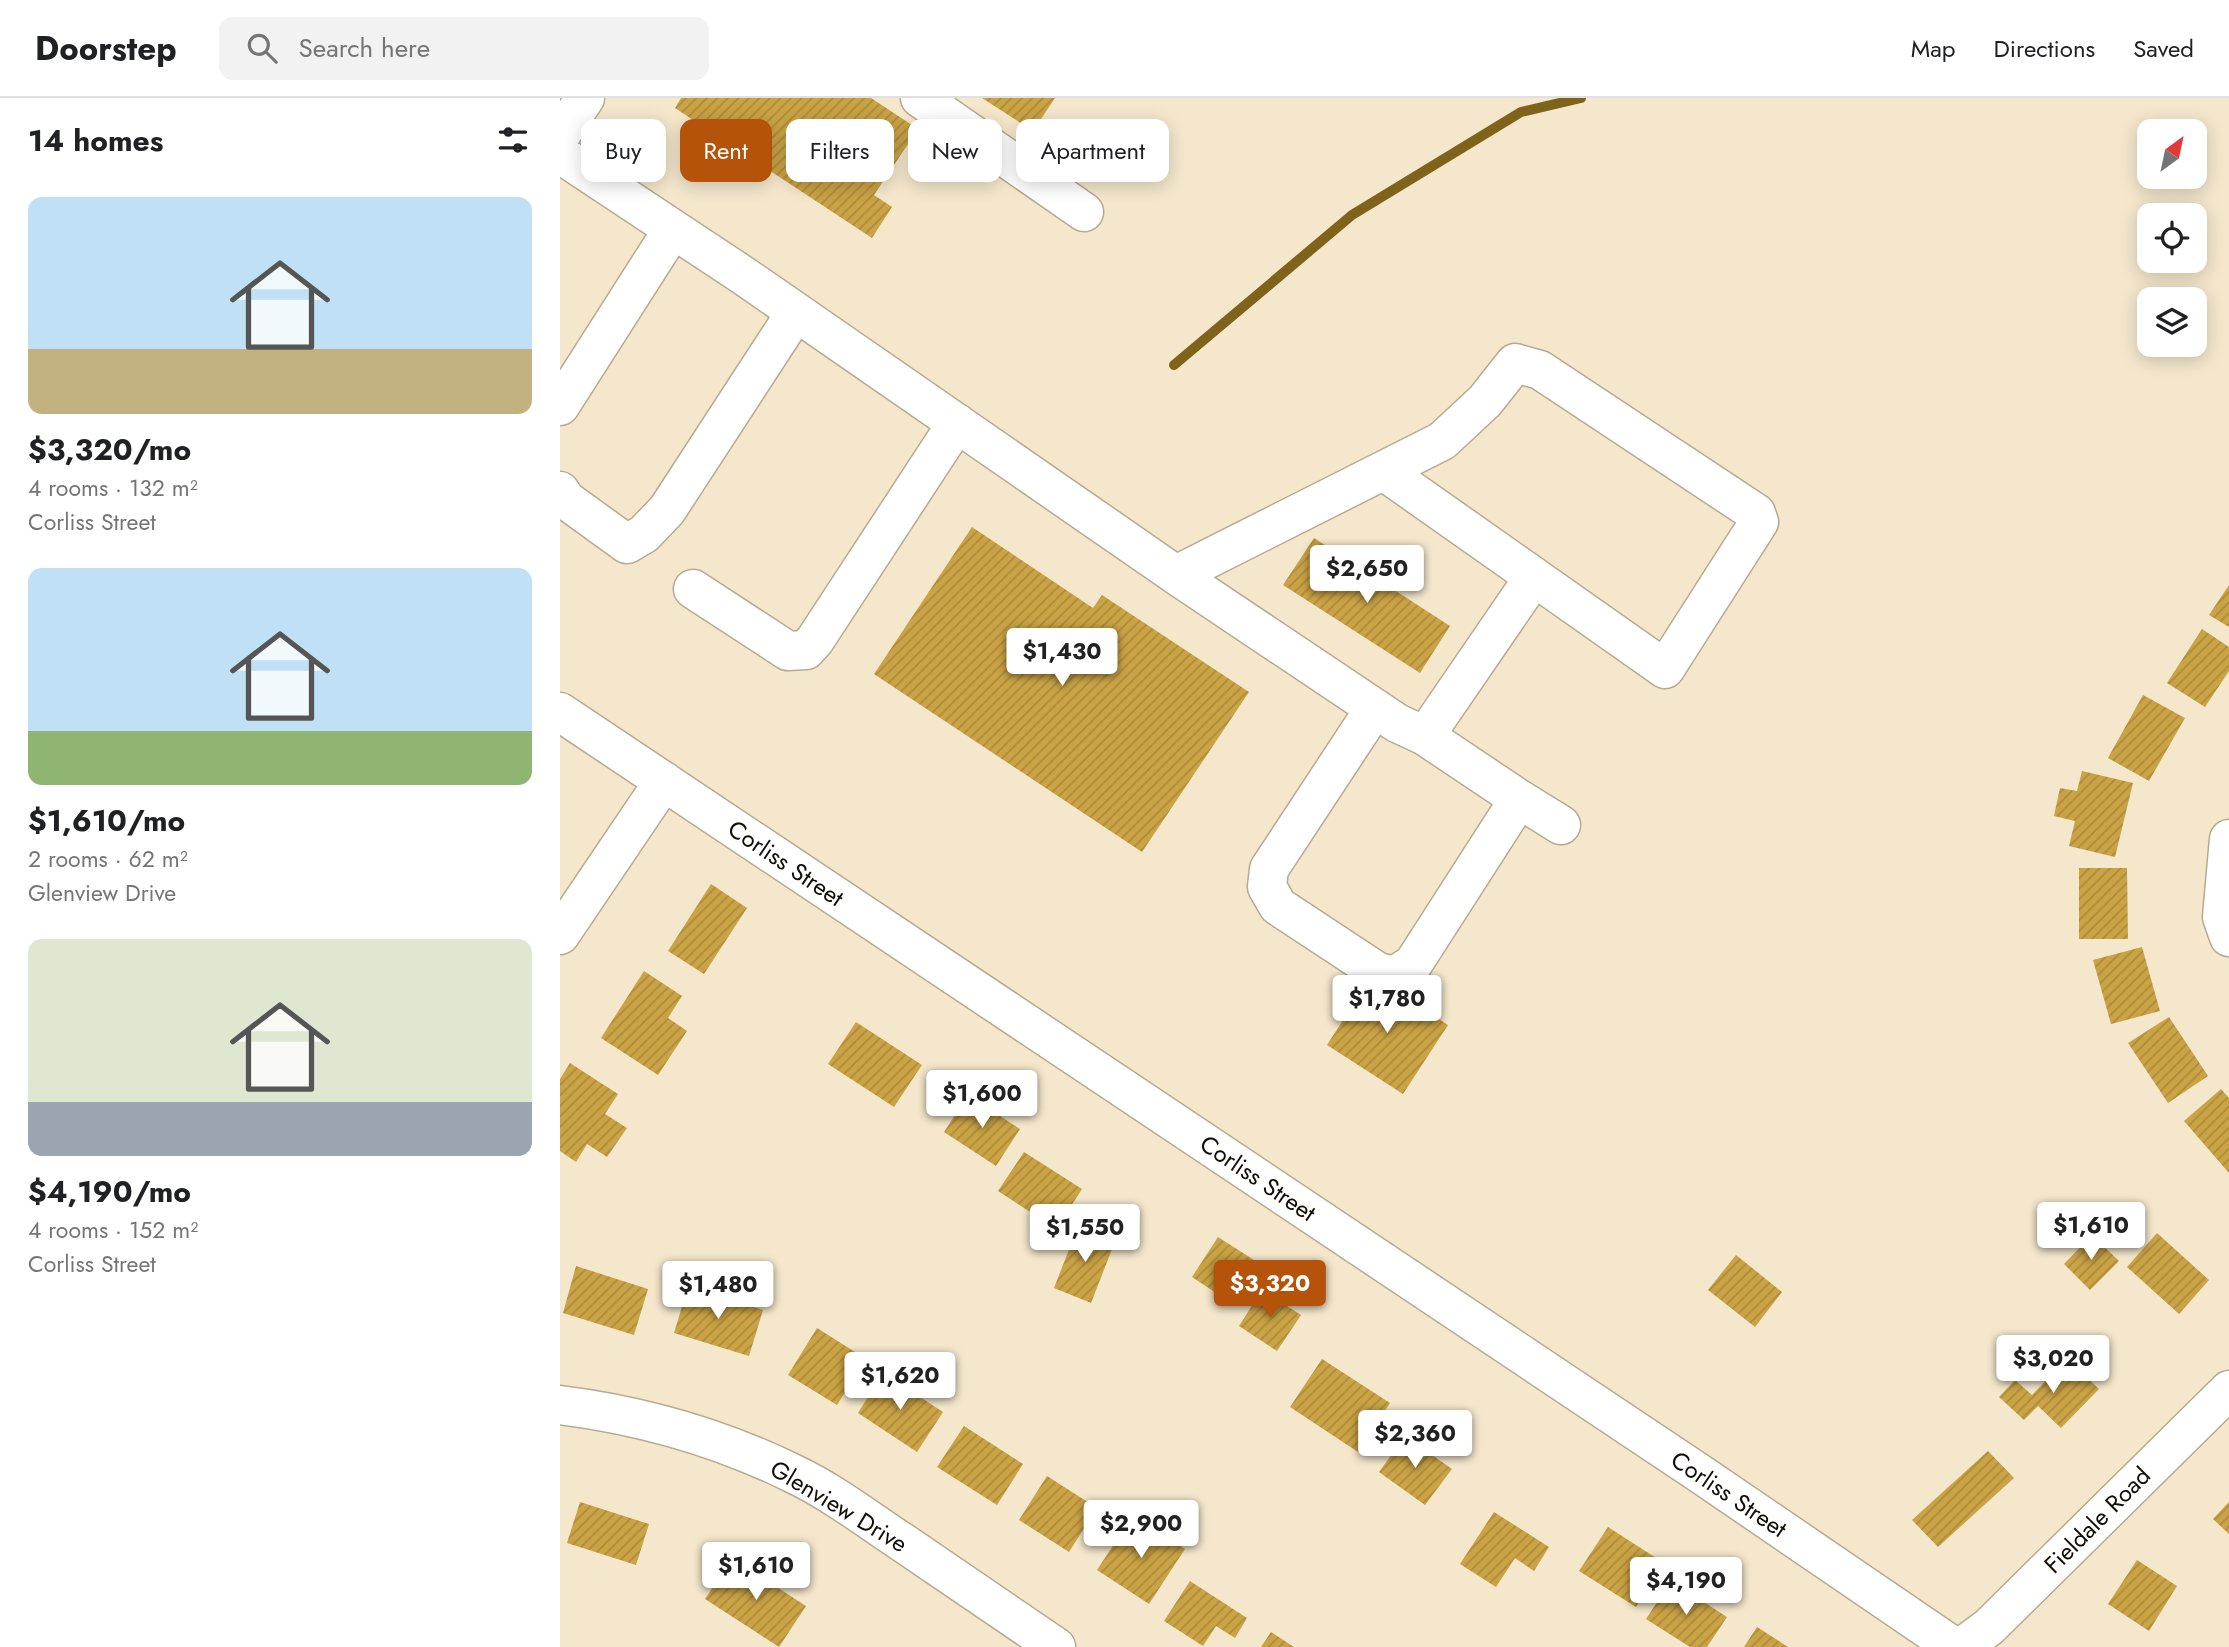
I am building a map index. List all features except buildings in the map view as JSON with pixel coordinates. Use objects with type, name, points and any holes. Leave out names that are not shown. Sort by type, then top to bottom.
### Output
[{"type":"street","points":[[560,136],[585,98]]},
{"type":"street","points":[[920,98],[1084,212]]},
{"type":"street","points":[[560,154],[796,312],[1176,575],[1397,723],[1425,736],[1561,825]]},
{"type":"street","points":[[560,407],[673,229]]},
{"type":"street","points":[[560,491],[566,500],[627,544],[644,534],[667,510],[796,312]]},
{"type":"street","points":[[1176,575],[1442,441],[1485,401],[1515,363],[1540,370],[1756,513],[1759,522],[1665,669],[1385,472]]},
{"type":"street","points":[[693,589],[788,651],[806,650],[957,423]]},
{"type":"street","points":[[1425,736],[1534,577]]},
{"type":"street","points":[[1375,708],[1269,869],[1267,887],[1278,905],[1378,972],[1394,976],[1413,964],[1519,799]]},
{"type":"street","name":"Corliss Street","points":[[560,712],[1954,1647]]},
{"type":"street","points":[[560,935],[664,781]]},
{"type":"street","points":[[2229,839],[2222,916],[2229,937]]},
{"type":"street","name":"Fieldale Road","points":[[1962,1647],[1989,1627],[2229,1390]]},
{"type":"street","name":"Glenview Drive","points":[[560,1405],[630,1417],[687,1433],[746,1453],[795,1474],[841,1501],[1056,1647]]},
{"type":"waterway","points":[[1174,365],[1352,215],[1521,112],[1581,98]]}]
